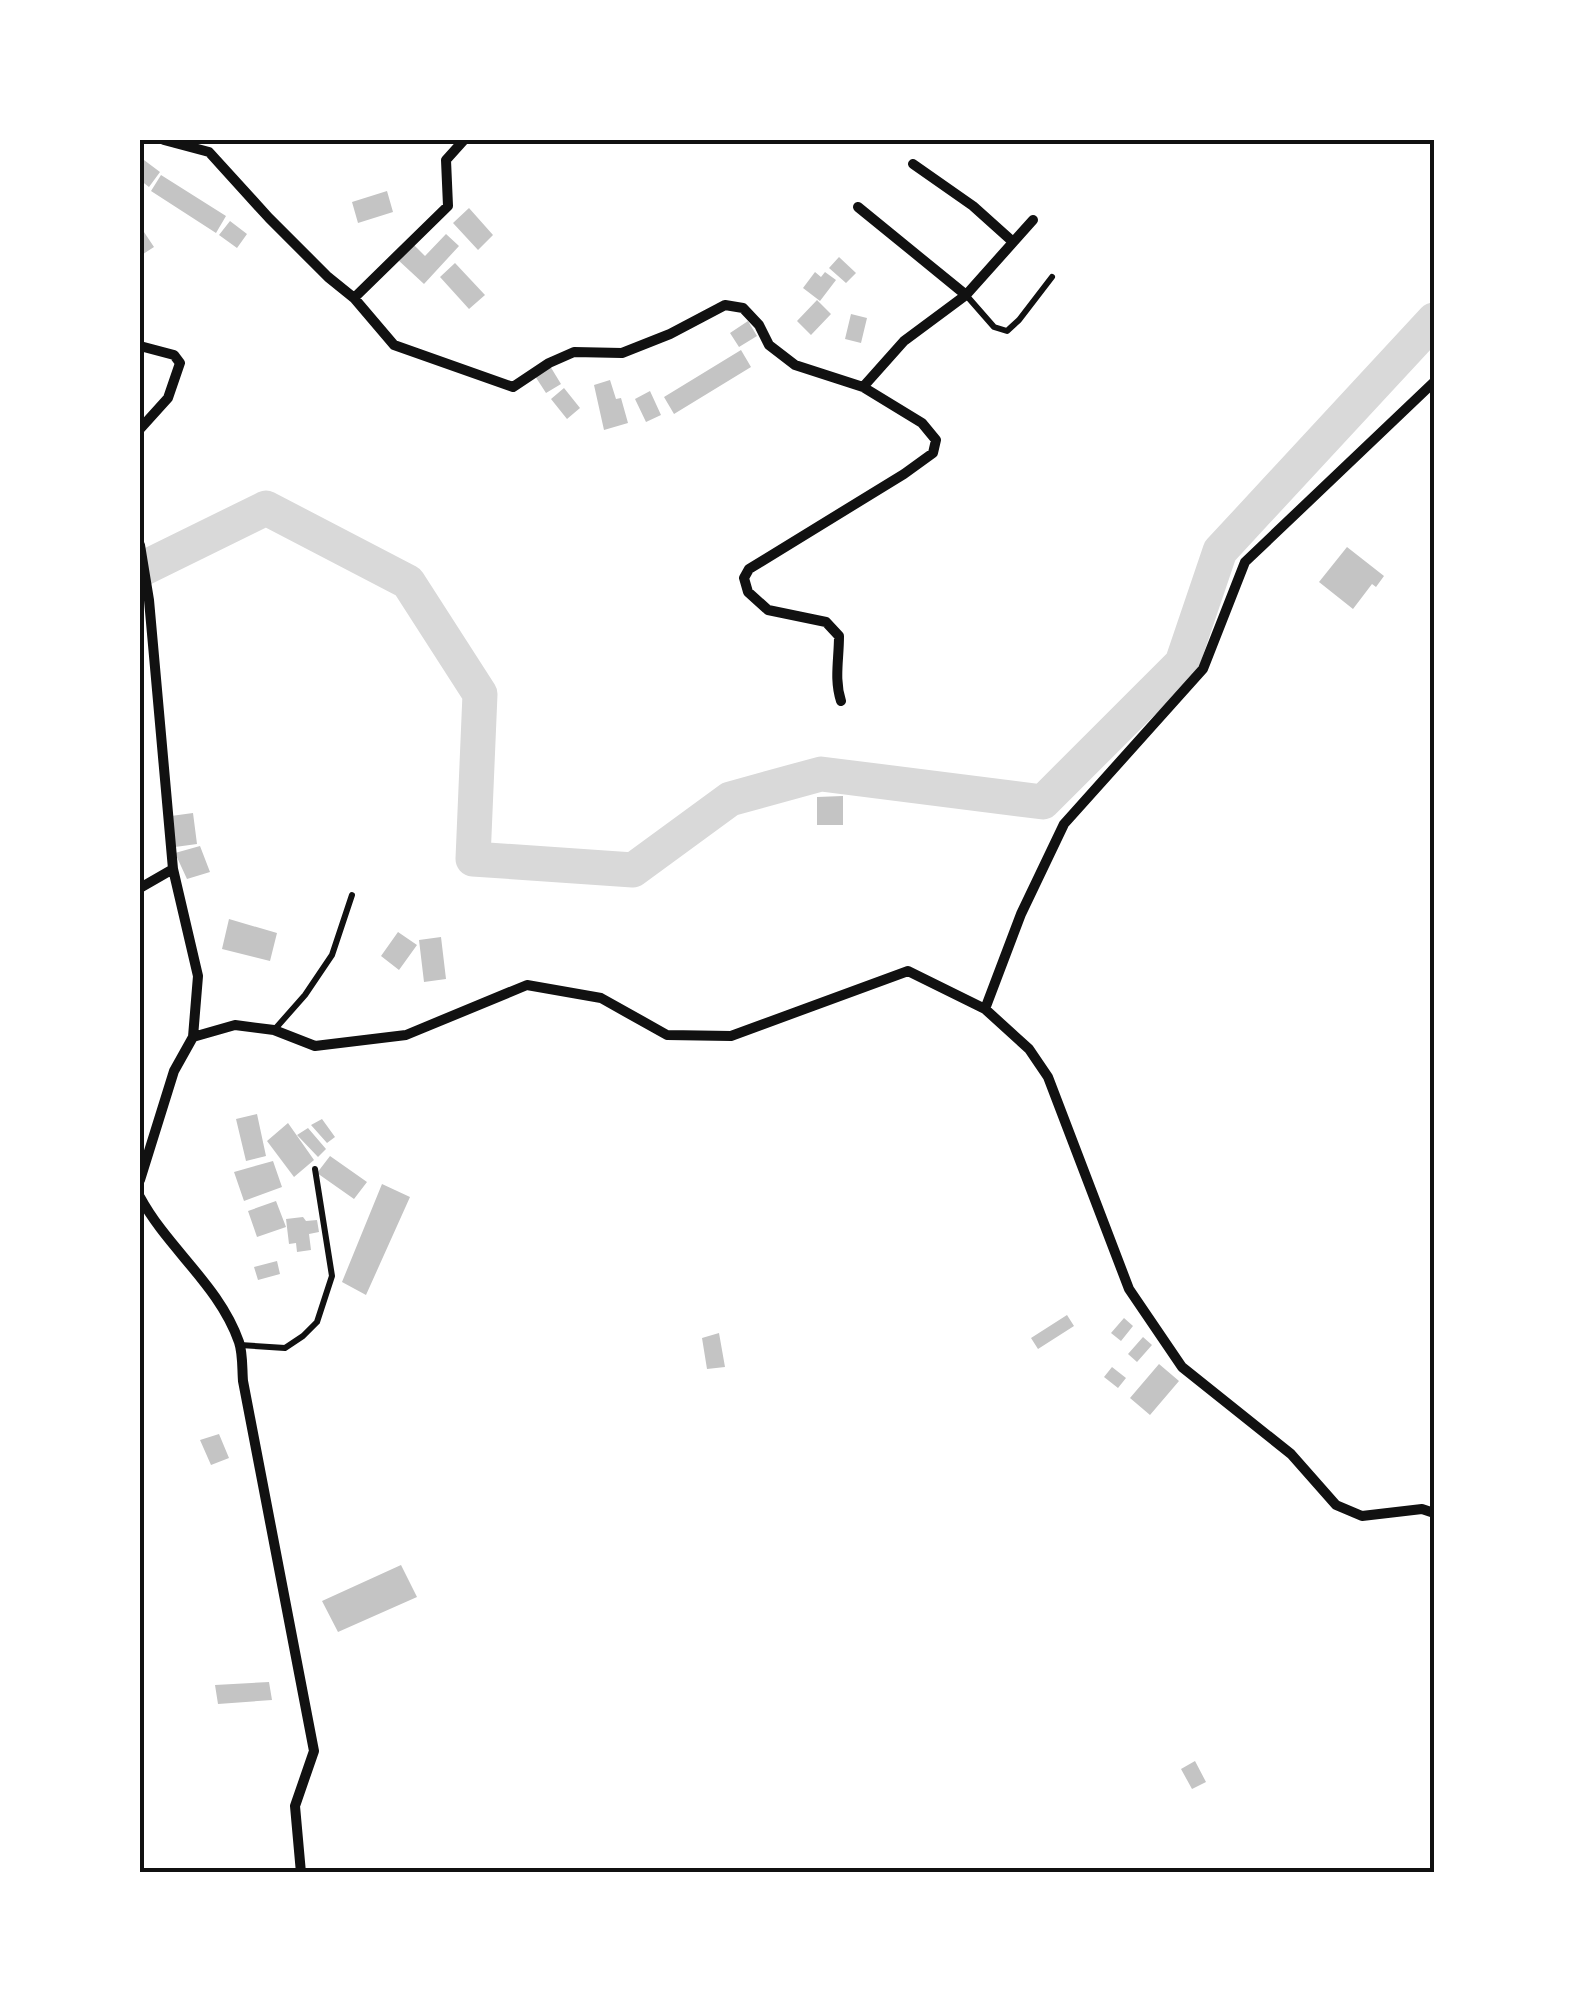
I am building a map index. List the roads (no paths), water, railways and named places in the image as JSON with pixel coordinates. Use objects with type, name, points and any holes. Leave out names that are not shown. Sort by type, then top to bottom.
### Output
[{"type":"street","points":[[164,140],[208,152],[328,277],[354,298],[394,346],[513,387],[574,352],[622,353],[725,306],[742,308],[759,324],[768,345],[795,365],[864,387],[922,423],[936,440],[932,452],[904,474],[749,568],[744,578],[748,592],[768,610],[826,622],[839,636],[834,681],[841,701]]},
{"type":"street","points":[[354,298],[448,206],[446,160],[464,140]]},
{"type":"street","points":[[912,164],[973,206],[1012,241]]},
{"type":"street","points":[[858,207],[966,295]]},
{"type":"street","points":[[864,387],[904,341],[966,295],[1033,220]]},
{"type":"street","points":[[140,346],[174,355],[180,363],[168,398],[140,429]]},
{"type":"street","points":[[985,1009],[1022,914],[1064,824],[1204,668],[1244,562],[1434,382]]},
{"type":"street","points":[[140,545],[149,600],[173,869],[198,976],[192,1037],[174,1071],[140,1180]]},
{"type":"street","points":[[140,888],[173,869]]},
{"type":"street","points":[[192,1037],[235,1025],[274,1030],[315,1046],[406,1036],[528,985],[601,998],[667,1035],[731,1036],[908,971],[985,1009],[1029,1048],[1048,1076],[1129,1289],[1182,1368],[1292,1454],[1336,1505],[1362,1516],[1422,1509],[1434,1513]]},
{"type":"street","points":[[140,1197],[152,1219],[222,1304],[240,1346],[314,1751],[296,1806],[301,1873]]},
{"type":"lane","points":[[966,295],[994,327],[1007,330],[1052,276]]},
{"type":"lane","points":[[274,1030],[305,995],[332,955],[352,894]]},
{"type":"lane","points":[[240,1346],[285,1348],[317,1322],[332,1276],[315,1169]]},
{"type":"waterway","points":[[140,570],[266,508],[408,582],[480,694],[473,859],[633,870],[730,799],[821,774],[1043,802],[1182,663],[1220,551],[1434,320]]}]
